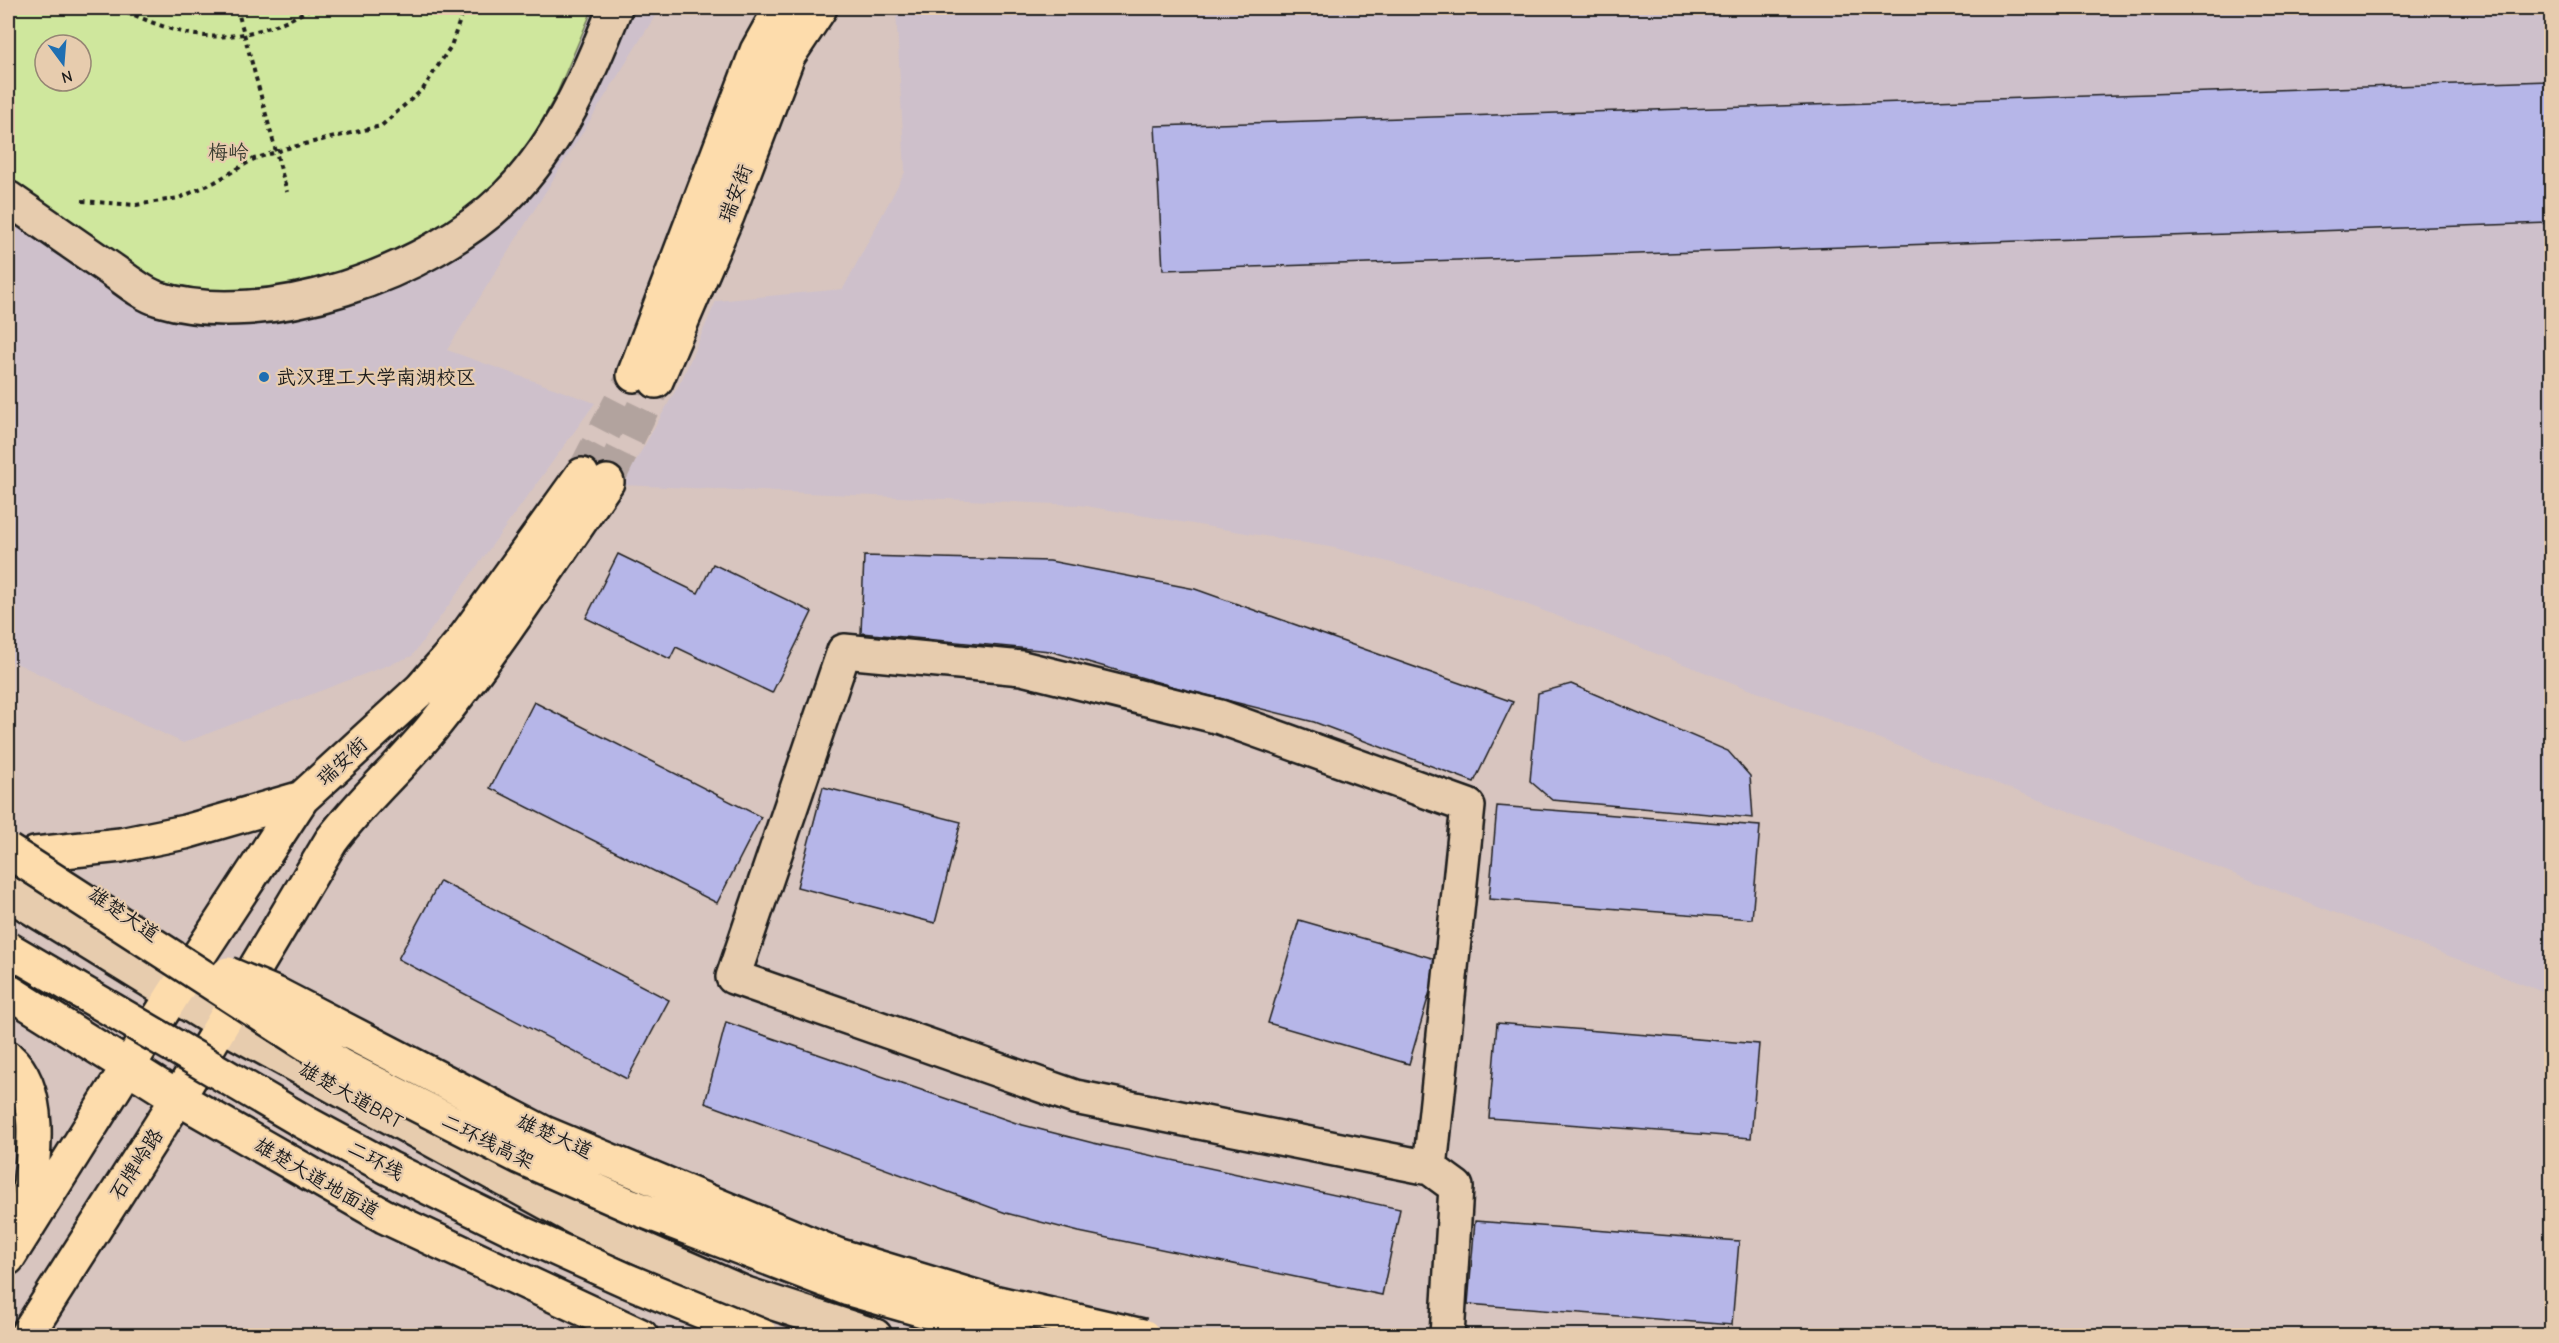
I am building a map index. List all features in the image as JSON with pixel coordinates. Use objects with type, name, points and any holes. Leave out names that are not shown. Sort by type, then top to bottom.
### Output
[{"type":"main road","name":"瑞安街","points":[[781,8],[758,51],[645,378],[727,216],[788,56],[820,8]]},
{"type":"main road","name":"瑞安街","points":[[129,1068],[173,995],[302,798],[421,689],[594,478],[475,673],[430,730],[356,808],[331,841],[241,989]]},
{"type":"main road","points":[[17,848],[121,845],[184,832],[302,798]]},
{"type":"main road","name":"雄楚大道","points":[[17,848],[195,963],[241,989],[566,1142],[735,1213],[1001,1300],[1145,1335]]},
{"type":"main road","name":"二环线高架","points":[[17,848],[146,939],[341,1065],[520,1157],[640,1210],[849,1289],[1014,1335]]},
{"type":"main road","points":[[146,939],[278,995],[543,1133],[837,1256],[989,1301],[1145,1335]]},
{"type":"main road","name":"二环线","points":[[8,950],[304,1122],[389,1168],[519,1232],[628,1281],[762,1335]]},
{"type":"main road","name":"石牌岭路","points":[[26,1335],[178,1098],[241,989]]},
{"type":"main road","name":"雄楚大道地面道","points":[[8,991],[178,1098],[384,1216],[641,1335]]},
{"type":"main road","points":[[8,1058],[25,1079],[31,1098],[33,1155],[16,1245]]},
{"type":"main road","points":[[16,1245],[129,1068]]},
{"type":"street","points":[[8,198],[156,298],[214,310],[299,301],[333,292],[384,273],[429,251],[476,223],[507,195],[531,168],[561,123],[586,78],[615,8]]},
{"type":"street","points":[[1430,1168],[1468,806],[1220,717],[1022,668],[844,651],[733,977],[1075,1097],[1430,1168],[1456,1187],[1447,1335]]},
{"type":"street","name":"雄楚大道BRT","points":[[8,893],[221,1024],[588,1225],[746,1294],[875,1335]]},
{"type":"path","points":[[118,8],[177,32],[212,39],[272,27],[310,8]]},
{"type":"path","points":[[237,8],[287,192]]},
{"type":"path","points":[[79,201],[136,205],[179,198],[215,182],[254,159],[381,126],[423,89],[452,46],[464,8]]},
{"type":"shaded area","name":"武汉理工大学南湖校区","points":[[8,8],[660,8],[447,350],[595,403],[412,656],[183,743],[8,659]]},
{"type":"shaded area","points":[[896,8],[2551,8],[2551,995],[1476,585],[1335,548],[1080,505],[622,485],[682,379],[716,301],[843,289],[905,172]]},
{"type":"green space","name":"梅岭","points":[[8,8],[593,8],[557,93],[530,142],[503,176],[469,207],[382,262],[262,297],[165,287],[139,273],[8,179]]},
{"type":"building","points":[[2552,81],[2552,223],[1163,270],[1155,126]]},
{"type":"building","points":[[618,554],[698,593],[713,564],[812,612],[772,693],[676,647],[670,659],[586,618]]},
{"type":"building","points":[[864,556],[1050,561],[1195,589],[1513,702],[1474,782],[1314,722],[1178,688],[1050,651],[861,633]]},
{"type":"building","points":[[1571,684],[1728,751],[1750,776],[1753,818],[1552,800],[1530,781],[1538,693]]},
{"type":"building","points":[[534,702],[761,817],[717,903],[490,788]]},
{"type":"building","points":[[823,787],[961,822],[935,923],[797,887]]},
{"type":"building","points":[[1497,806],[1760,826],[1752,919],[1489,899]]},
{"type":"building","points":[[440,881],[669,1000],[627,1079],[398,959]]},
{"type":"building","points":[[1299,920],[1439,960],[1409,1064],[1268,1023]]},
{"type":"building","points":[[726,1022],[1019,1124],[1093,1143],[1400,1209],[1382,1295],[1079,1232],[1006,1213],[705,1103]]},
{"type":"building","points":[[1497,1023],[1759,1044],[1751,1138],[1489,1118]]},
{"type":"building","points":[[1475,1221],[1739,1241],[1732,1325],[1468,1304]]},
{"type":"tunnel","points":[[582,475],[634,375]]},
{"type":"tunnel","points":[[607,482],[656,381]]},
{"type":"place","name":"武汉理工大学南湖校区","points":[[264,377]]}]
